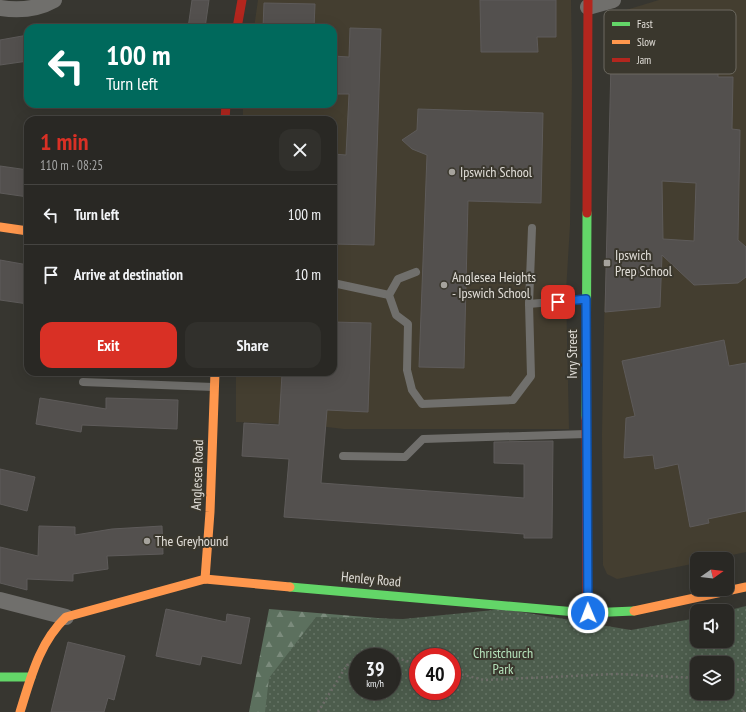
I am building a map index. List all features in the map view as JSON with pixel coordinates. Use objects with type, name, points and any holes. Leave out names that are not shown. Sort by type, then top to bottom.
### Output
[{"type":"street","points":[[0,8],[16,10],[30,8],[54,0]]},
{"type":"street","points":[[238,24],[242,0]]},
{"type":"street","points":[[588,4],[613,0]]},
{"type":"street","name":"Ivry Street","points":[[588,4],[586,299],[588,613]]},
{"type":"street","points":[[0,227],[24,230]]},
{"type":"street","name":"Anglesea Road","points":[[205,579],[210,512],[215,376]]},
{"type":"street","name":"Henley Road","points":[[66,617],[205,579],[588,613],[634,611],[746,587]]},
{"type":"street","points":[[0,600],[66,617]]},
{"type":"street","points":[[20,712],[40,652],[46,639],[56,626],[66,617]]},
{"type":"street","points":[[0,678],[31,678]]},
{"type":"lane","points":[[389,294],[396,315],[408,324],[406,370],[412,390],[422,404],[513,400],[530,376],[529,304],[532,228]]},
{"type":"lane","points":[[389,294],[398,280],[416,272]]},
{"type":"lane","points":[[337,284],[389,294]]},
{"type":"lane","points":[[529,304],[586,299]]},
{"type":"lane","points":[[83,382],[214,387]]},
{"type":"lane","points":[[343,456],[405,457],[422,438],[587,434]]},
{"type":"path","points":[[318,712],[347,665],[349,665]]},
{"type":"path","points":[[461,674],[484,680],[616,674],[690,678]]},
{"type":"path","points":[[734,679],[746,680]]},
{"type":"path","points":[[743,712],[746,709]]},
{"type":"shaded area","name":"Ipswich School","points":[[258,0],[571,0],[572,74],[570,225],[566,292],[569,429],[344,429],[310,425],[236,422],[236,376],[337,376],[337,116],[243,116],[243,108],[337,108],[337,24],[255,24]]},
{"type":"shaded area","points":[[659,0],[746,0],[746,552],[734,555],[734,552],[690,552],[690,564],[617,579],[607,574],[603,565],[602,434],[611,74],[736,74],[736,10],[626,10]]},
{"type":"green space","name":"Christchurch Park","points":[[746,606],[746,712],[265,712],[269,678],[316,617],[403,619],[504,609],[631,630],[690,619],[690,648],[734,648],[734,609]]},
{"type":"green space","points":[[269,609],[571,634],[461,655],[461,648],[409,648],[409,655],[401,654],[401,648],[349,648],[349,658],[282,712],[249,712]]},
{"type":"building","points":[[192,0],[209,0],[206,24],[189,24]]},
{"type":"building","points":[[480,0],[556,0],[556,37],[537,37],[538,52],[481,52]]},
{"type":"building","points":[[264,3],[315,4],[314,24],[263,24]]},
{"type":"building","points":[[350,28],[381,29],[374,245],[337,244],[337,154],[346,155],[349,94],[337,94],[337,56],[349,57]]},
{"type":"building","points":[[24,36],[24,62],[0,65],[0,40]]},
{"type":"building","points":[[611,74],[718,74],[718,77],[733,77],[732,129],[740,130],[738,240],[746,247],[746,277],[738,283],[694,285],[662,255],[660,307],[605,312]],"holes":[[[662,181],[696,183],[694,241],[663,239]]]},
{"type":"building","name":"Anglesea Heights - Ipswich School","points":[[418,109],[543,113],[541,203],[468,201],[464,368],[419,367],[427,155],[412,149],[402,140],[417,130]]},
{"type":"building","points":[[0,166],[24,169],[24,196],[0,193]]},
{"type":"building","points":[[0,260],[24,264],[24,303],[0,300]]},
{"type":"building","points":[[337,322],[371,323],[368,412],[327,410],[321,483],[524,498],[524,464],[494,463],[494,442],[553,441],[552,538],[524,538],[524,534],[284,517],[289,459],[242,456],[244,423],[279,425],[282,376],[337,376]]},
{"type":"building","points":[[724,340],[729,366],[746,363],[746,511],[708,519],[709,523],[690,527],[678,464],[655,469],[653,455],[624,458],[626,418],[635,416],[622,361]]},
{"type":"building","points":[[40,398],[106,409],[106,398],[178,400],[177,429],[82,425],[81,432],[36,424]]},
{"type":"building","points":[[0,469],[35,477],[27,511],[0,504]]},
{"type":"building","points":[[39,526],[75,527],[75,535],[112,529],[162,526],[163,554],[107,556],[108,569],[73,574],[73,581],[27,579],[27,590],[0,583],[0,547],[38,556]]},
{"type":"building","points":[[166,609],[226,622],[227,614],[250,618],[241,664],[202,656],[200,665],[156,656]]},
{"type":"building","points":[[68,642],[125,656],[114,700],[108,698],[104,712],[51,712]]},
{"type":"traffic: fast","points":[[586,418],[587,213]]},
{"type":"traffic: fast","points":[[290,587],[587,613],[634,611]]},
{"type":"traffic: fast","points":[[0,677],[31,677]]},
{"type":"traffic: slow","points":[[0,227],[24,230]]},
{"type":"traffic: slow","points":[[205,579],[210,512],[215,376]]},
{"type":"traffic: slow","points":[[20,712],[32,673],[42,649],[66,617],[205,579],[290,587]]},
{"type":"traffic: slow","points":[[634,611],[746,587]]},
{"type":"traffic: jam","points":[[238,24],[242,0]]},
{"type":"traffic: jam","points":[[587,213],[588,0]]},
{"type":"traffic: jam","points":[[225,116],[226,108]]},
{"type":"traffic: jam","points":[[586,418],[587,613]]},
{"type":"place","name":"Ipswich School","points":[[452,172]]},
{"type":"place","name":"Ipswich Prep School","points":[[607,263]]},
{"type":"place","name":"Anglesea Heights - Ipswich School","points":[[444,285]]},
{"type":"place","name":"The Greyhound","points":[[147,541]]},
{"type":"route","points":[[558,302],[586,299],[588,613]]}]
